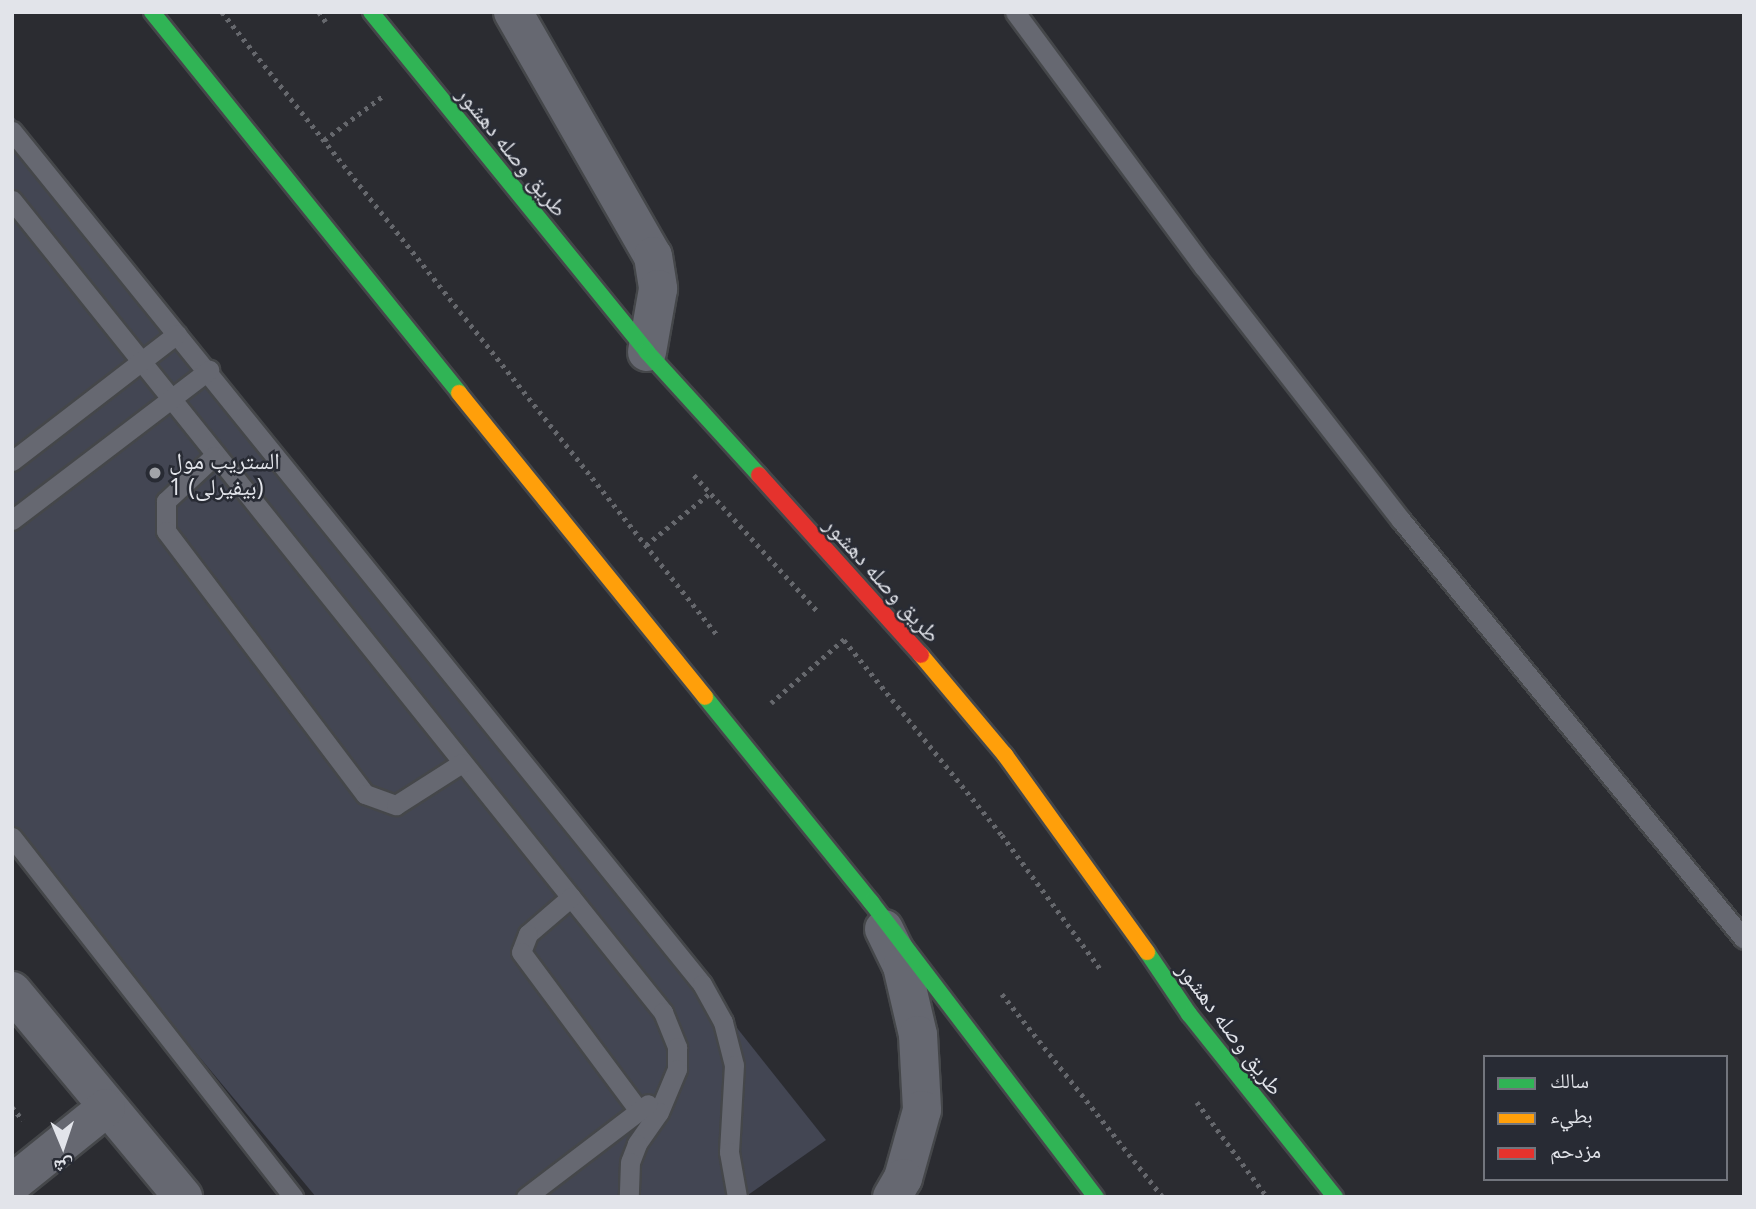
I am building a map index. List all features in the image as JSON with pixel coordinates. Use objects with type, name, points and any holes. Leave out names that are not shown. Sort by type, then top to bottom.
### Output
[{"type":"main road","points":[[152,12],[871,902],[1096,1197]]},
{"type":"main road","name":"طريق وصله دهشور","points":[[371,12],[647,352],[898,628],[1005,755],[1099,881],[1189,1014],[1335,1197]]},
{"type":"street","points":[[513,12],[653,256],[659,289],[647,352]]},
{"type":"street","points":[[871,902],[902,965],[918,1035],[922,1110],[903,1178],[892,1197]]},
{"type":"street","points":[[12,991],[106,1108],[183,1197]]},
{"type":"street","points":[[18,1186],[106,1108]]},
{"type":"lane","points":[[1015,12],[1196,257],[1393,509],[1744,939]]},
{"type":"lane","points":[[12,131],[209,370],[702,984],[723,1023],[734,1065],[729,1152],[737,1197]]},
{"type":"lane","points":[[12,200],[169,401],[663,1013],[677,1047],[672,1085],[636,1144],[630,1162],[629,1197]]},
{"type":"lane","points":[[12,461],[177,334]]},
{"type":"lane","points":[[12,520],[209,370]]},
{"type":"lane","points":[[214,456],[166,501],[166,531],[365,794],[396,805],[462,763]]},
{"type":"lane","points":[[12,837],[293,1197]]},
{"type":"lane","points":[[571,897],[528,934],[522,952],[639,1111]]},
{"type":"lane","points":[[539,1193],[672,1085]]},
{"type":"path","points":[[222,12],[721,640]]},
{"type":"path","points":[[318,12],[335,33]]},
{"type":"path","points":[[376,85],[393,106]]},
{"type":"path","points":[[324,140],[384,95]]},
{"type":"path","points":[[691,472],[826,620]]},
{"type":"path","points":[[646,545],[709,494]]},
{"type":"path","points":[[835,630],[1002,835],[1109,981]]},
{"type":"path","points":[[771,703],[844,639]]},
{"type":"path","points":[[763,692],[779,714]]},
{"type":"path","points":[[992,982],[1163,1197]]},
{"type":"path","points":[[1191,1093],[1267,1197]]},
{"type":"building","name":"الستريب مول 1 (بيفيرلى)","points":[[12,115],[826,1140],[745,1197],[316,1197],[12,832]]},
{"type":"traffic: fast","points":[[152,12],[459,393]]},
{"type":"traffic: fast","points":[[371,12],[647,352],[759,475]]},
{"type":"traffic: fast","points":[[705,697],[871,902],[1096,1197]]},
{"type":"traffic: fast","points":[[1147,952],[1189,1014],[1335,1197]]},
{"type":"traffic: slow","points":[[459,393],[705,697]]},
{"type":"traffic: slow","points":[[921,655],[1005,755],[1147,952]]},
{"type":"traffic: jam","points":[[759,475],[921,655]]},
{"type":"place","name":"الستريب مول 1 (بيفيرلى)","points":[[155,473]]}]
